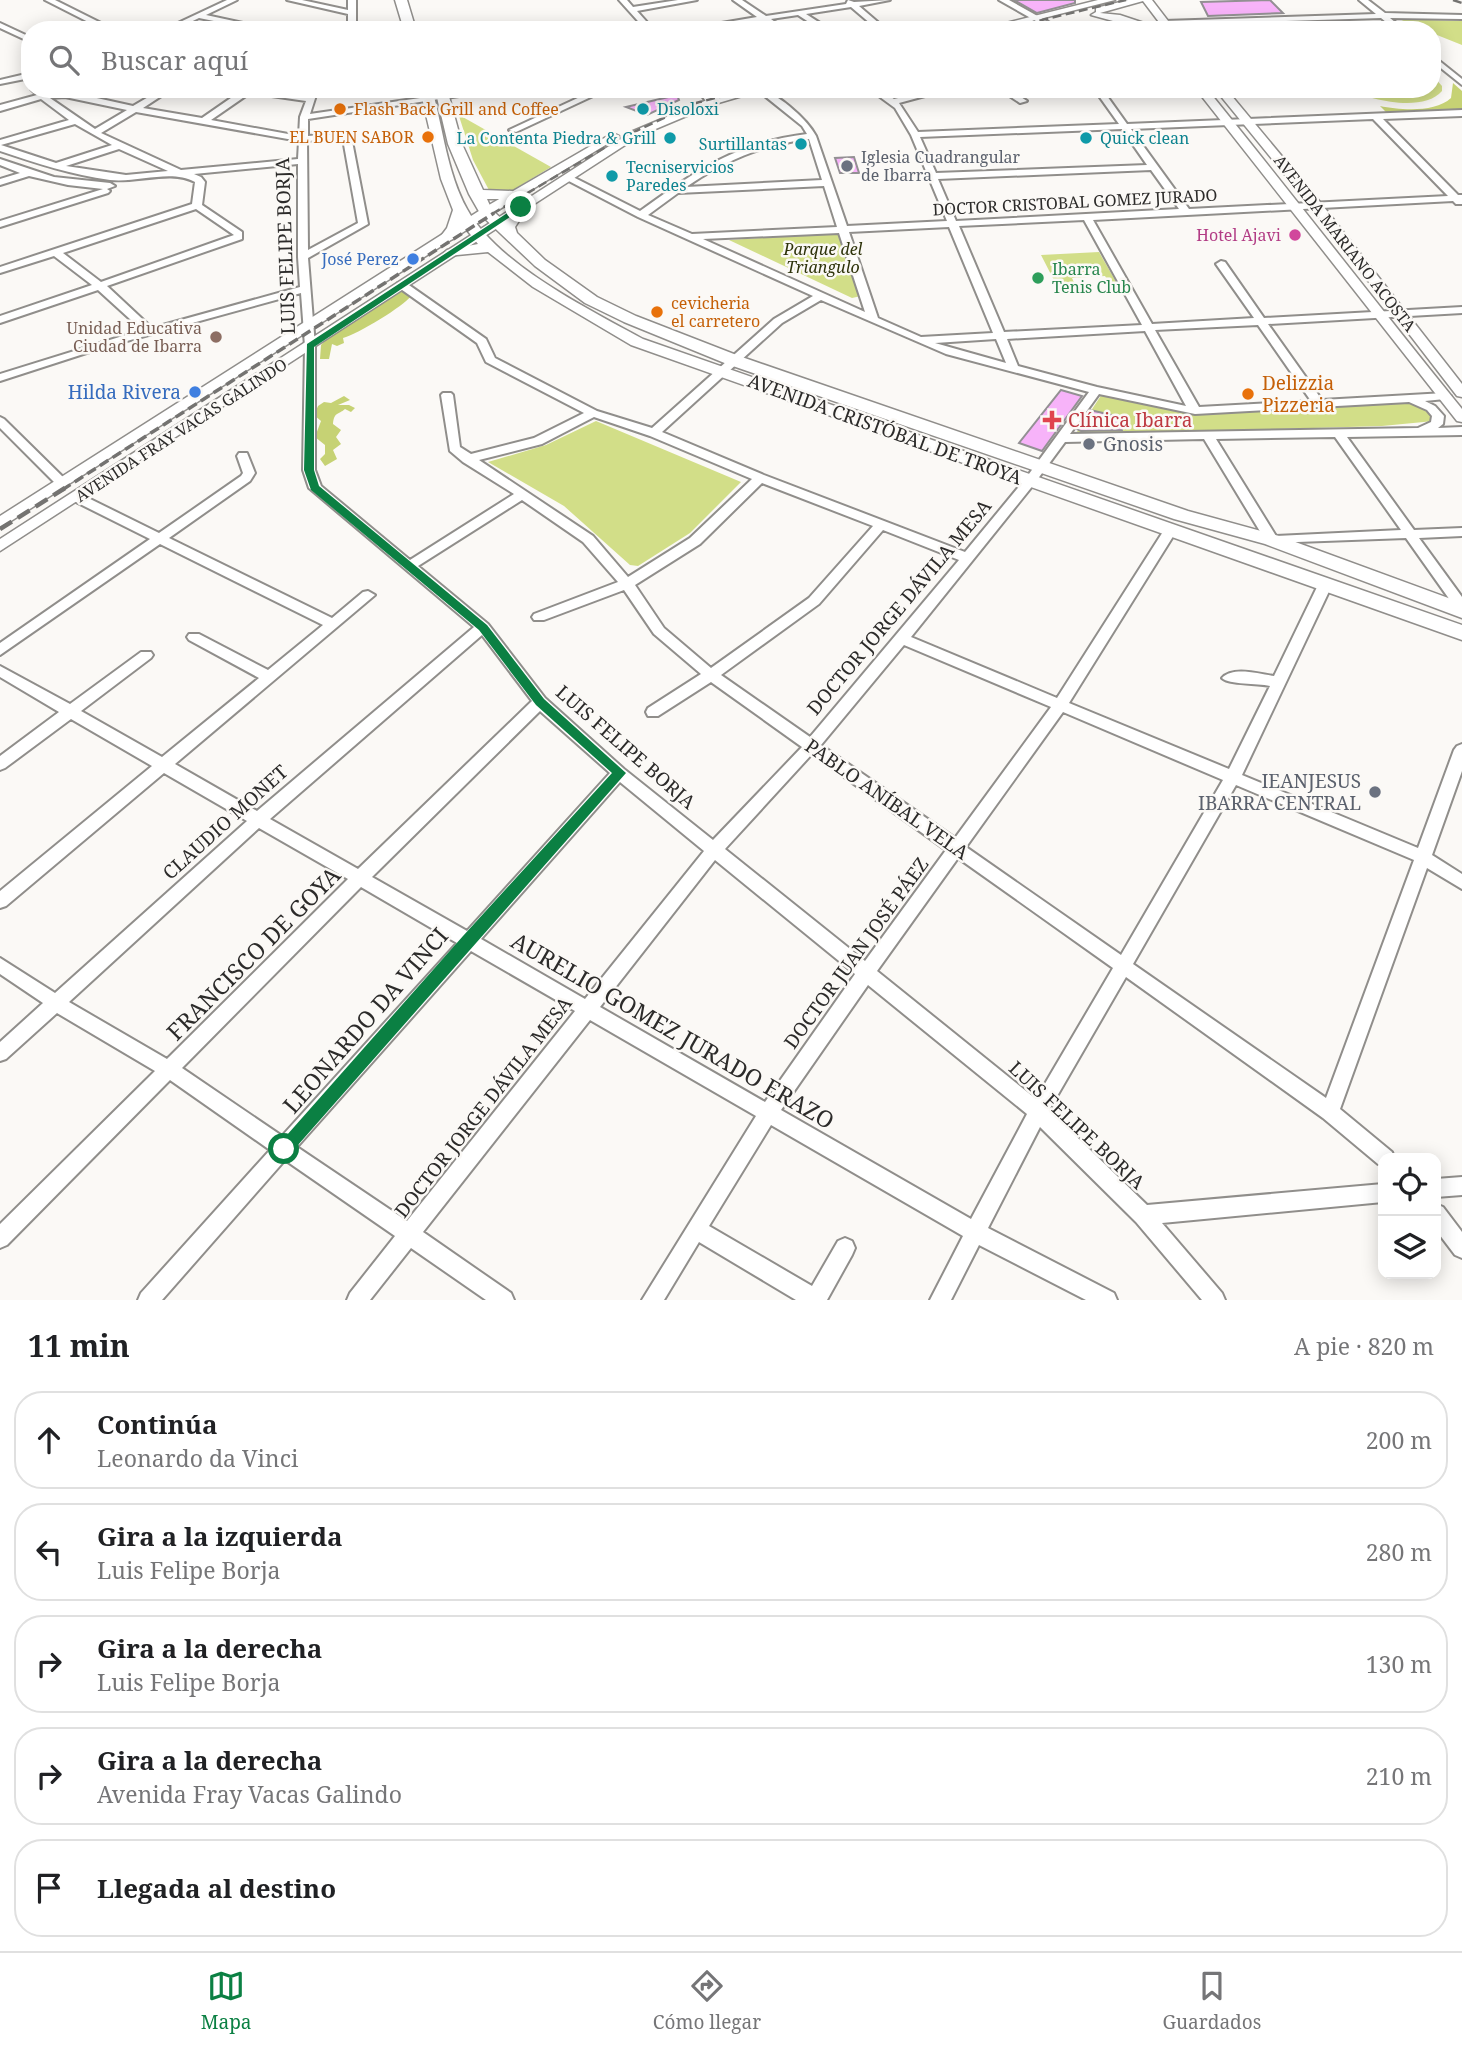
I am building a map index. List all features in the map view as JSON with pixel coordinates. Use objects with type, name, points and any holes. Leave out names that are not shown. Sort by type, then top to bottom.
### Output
[{"type":"highway","points":[[401,0],[407,21]]},
{"type":"highway","name":"AVENIDA CRISTÓBAL DE TROYA","points":[[435,98],[443,167],[469,223],[493,248],[571,305],[637,342],[728,365],[1035,474],[1171,530],[1325,586],[1460,628]]},
{"type":"highway","name":"AVENIDA CRISTÓBAL DE TROYA","points":[[437,98],[476,194],[491,217],[510,237],[540,263],[591,300],[728,365]]},
{"type":"highway","points":[[476,194],[517,201],[508,227],[510,237]]},
{"type":"highway","points":[[448,236],[454,229],[469,223]]},
{"type":"highway","points":[[452,253],[473,248],[493,248]]},
{"type":"highway","name":"AVENIDA CRISTÓBAL DE TROYA","points":[[1035,474],[1272,540],[1462,609]]},
{"type":"main road","points":[[1041,20],[1110,0]]},
{"type":"main road","points":[[1035,21],[1078,15],[1135,0],[1148,21]]},
{"type":"main road","points":[[1147,0],[1162,21]]},
{"type":"main road","points":[[1155,11],[1163,0]]},
{"type":"main road","points":[[1078,15],[1117,17],[1129,21]]},
{"type":"main road","name":"AVENIDA FRAY VACAS GALINDO","points":[[0,546],[452,253],[469,223],[491,217],[621,131],[660,112],[700,98]]},
{"type":"main road","name":"AVENIDA FRAY VACAS GALINDO","points":[[517,201],[568,178],[635,134],[702,98]]},
{"type":"main road","name":"AVENIDA MARIANO ACOSTA","points":[[1208,98],[1462,418]]},
{"type":"main road","name":"AVENIDA MARIANO ACOSTA","points":[[1227,98],[1316,205],[1462,394]]},
{"type":"main road","name":"AVENIDA FRAY VACAS GALINDO","points":[[0,523],[448,236]]},
{"type":"main road","points":[[305,309],[334,308]]},
{"type":"main road","points":[[1445,396],[1462,394]]},
{"type":"street","points":[[49,0],[92,21]]},
{"type":"street","points":[[188,21],[233,0]]},
{"type":"street","points":[[291,0],[353,13]]},
{"type":"street","points":[[352,0],[352,21]]},
{"type":"street","points":[[623,0],[642,21]]},
{"type":"street","points":[[632,9],[692,0]]},
{"type":"street","points":[[737,0],[768,21]]},
{"type":"street","points":[[738,21],[799,13],[850,2],[886,0]]},
{"type":"street","points":[[1003,0],[1041,20]]},
{"type":"street","points":[[1363,0],[1391,21]]},
{"type":"street","points":[[850,2],[872,21]]},
{"type":"street","points":[[799,13],[812,21]]},
{"type":"street","points":[[199,16],[224,21]]},
{"type":"street","points":[[1286,21],[1386,16],[1462,17]]},
{"type":"street","points":[[0,25],[21,36]]},
{"type":"street","points":[[1441,65],[1462,83]]},
{"type":"street","points":[[0,75],[21,75]]},
{"type":"street","points":[[0,82],[21,76]]},
{"type":"street","points":[[0,108],[25,98]]},
{"type":"street","points":[[45,98],[75,121],[178,172],[198,179]]},
{"type":"street","points":[[84,98],[303,139],[347,136],[363,221],[361,226],[303,257]]},
{"type":"street","points":[[96,132],[153,98]]},
{"type":"street","points":[[203,122],[234,98]]},
{"type":"street","points":[[303,98],[310,99]]},
{"type":"street","points":[[304,117],[412,98]]},
{"type":"street","points":[[513,130],[584,98]]},
{"type":"street","points":[[772,98],[806,125],[812,136],[873,320]]},
{"type":"street","points":[[887,98],[902,111],[915,135],[1014,369]]},
{"type":"street","points":[[893,102],[910,98]]},
{"type":"street","points":[[1018,98],[1023,101]]},
{"type":"street","points":[[1105,98],[1186,212]]},
{"type":"street","name":"LUIS FELIPE BORJA","points":[[310,99],[304,117],[303,139],[303,257],[306,325],[310,346],[309,470],[315,488],[483,627],[540,702],[619,773],[1038,1112],[1143,1215],[1214,1300]]},
{"type":"street","points":[[915,135],[1462,113]]},
{"type":"street","points":[[1375,116],[1460,201]]},
{"type":"street","points":[[0,146],[75,121]]},
{"type":"street","points":[[641,215],[712,165],[748,146],[777,139],[812,136]]},
{"type":"street","points":[[0,182],[122,145]]},
{"type":"street","points":[[0,146],[53,166],[124,182]]},
{"type":"street","points":[[0,162],[28,173],[88,186],[198,179],[304,165]]},
{"type":"street","points":[[0,224],[124,182],[178,172],[304,165]]},
{"type":"street","points":[[933,176],[1154,167]]},
{"type":"street","points":[[568,178],[641,215],[918,340],[950,352],[1096,390],[1195,411],[1445,396]]},
{"type":"street","points":[[197,206],[200,182],[198,179]]},
{"type":"street","points":[[676,190],[828,183]]},
{"type":"street","name":"DOCTOR CRISTOBAL GOMEZ JURADO","points":[[689,237],[1316,205],[1460,201]]},
{"type":"street","points":[[0,320],[239,237],[239,234],[197,206]]},
{"type":"street","points":[[0,270],[197,206]]},
{"type":"street","points":[[1087,217],[1195,411]]},
{"type":"street","points":[[55,252],[100,286],[150,332]]},
{"type":"street","points":[[1222,264],[1318,403]]},
{"type":"street","points":[[402,285],[482,341],[490,360],[593,413],[654,433],[760,478],[967,558]]},
{"type":"street","points":[[0,378],[304,289]]},
{"type":"street","points":[[654,433],[778,321],[821,296]]},
{"type":"street","points":[[918,340],[1462,310]]},
{"type":"street","name":"DOCTOR JORGE DÁVILA MESA","points":[[357,1300],[714,850],[812,745],[902,639],[1035,474],[1096,390]]},
{"type":"street","name":"PABLO ANÍBAL VELA","points":[[447,395],[454,448],[589,539],[626,584],[659,631],[711,675],[1330,1112],[1379,1153]]},
{"type":"street","points":[[1405,398],[1419,402],[1437,416],[1437,424],[1430,429],[1418,431]]},
{"type":"street","points":[[467,459],[538,441],[593,413]]},
{"type":"street","points":[[0,421],[6,437],[62,483]]},
{"type":"street","points":[[1062,438],[1462,431]]},
{"type":"street","points":[[1338,433],[1462,609]]},
{"type":"street","points":[[1209,437],[1272,540],[1462,532]]},
{"type":"street","points":[[0,650],[246,478],[249,473],[243,456]]},
{"type":"street","points":[[539,617],[626,584],[695,541],[760,478]]},
{"type":"street","points":[[409,566],[522,495]]},
{"type":"street","points":[[76,497],[333,624]]},
{"type":"street","points":[[653,712],[711,675],[814,601],[881,525]]},
{"type":"street","name":"DOCTOR JUAN JOSÉ PÁEZ","points":[[652,1300],[768,1113],[1060,705],[1171,530]]},
{"type":"street","points":[[940,1300],[1038,1112],[1233,777],[1325,586]]},
{"type":"street","points":[[0,901],[368,595]]},
{"type":"street","name":"CLAUDIO MONET","points":[[0,1053],[258,819],[483,627]]},
{"type":"street","points":[[194,637],[270,677]]},
{"type":"street","points":[[902,639],[1423,857],[1462,882]]},
{"type":"street","points":[[0,764],[146,655]]},
{"type":"street","name":"AURELIO GOMEZ JURADO ERAZO","points":[[0,671],[976,1233],[1107,1300]]},
{"type":"street","points":[[1228,678],[1249,677],[1278,682]]},
{"type":"street","name":"FRANCISCO DE GOYA","points":[[0,1238],[540,702]]},
{"type":"street","points":[[1330,1112],[1462,752]]},
{"type":"street","name":"LEONARDO DA VINCI","points":[[148,1300],[619,773]]},
{"type":"street","points":[[0,965],[56,1003],[170,1070],[504,1300]]},
{"type":"street","points":[[1441,1188],[1462,1186]]},
{"type":"street","points":[[1143,1215],[1378,1193]]},
{"type":"street","points":[[1438,1216],[1462,1248]]},
{"type":"street","points":[[697,1230],[816,1299],[845,1248]]},
{"type":"green space","points":[[1399,19],[1462,21],[1462,45],[1441,37],[1441,21]]},
{"type":"green space","points":[[1453,83],[1462,91],[1462,109],[1386,112],[1380,106],[1407,109],[1436,106],[1451,98]]},
{"type":"green space","points":[[1373,98],[1433,98],[1410,103]]},
{"type":"green space","points":[[459,116],[551,167],[508,193],[490,192],[473,160]]},
{"type":"green space","name":"Parque del Triangulo","points":[[840,234],[861,296],[852,298],[729,240]]},
{"type":"green space","points":[[1099,252],[1119,287],[1112,287],[1105,276],[1072,278],[1077,289],[1059,290],[1041,255]]},
{"type":"green space","points":[[404,290],[411,296],[407,301],[369,326],[343,338],[344,343],[337,346],[332,344],[329,359],[320,359],[321,345],[329,336]]},
{"type":"green space","points":[[1102,394],[1193,414],[1413,403],[1433,413],[1434,421],[1382,426],[1075,435]]},
{"type":"green space","points":[[344,396],[350,400],[338,405],[355,408],[351,412],[345,409],[334,417],[333,424],[341,430],[336,437],[341,444],[333,450],[337,459],[325,466],[320,459],[325,454],[325,445],[315,437],[321,421],[314,415],[318,406],[324,402],[331,403]]},
{"type":"green space","points":[[596,421],[741,482],[690,533],[638,566],[630,565],[564,506],[488,462],[546,445]]},
{"type":"building","points":[[1014,0],[1075,0],[1075,3],[1037,13]]},
{"type":"building","points":[[1270,0],[1283,13],[1208,16],[1201,2]]},
{"type":"building","points":[[664,98],[679,100],[647,115],[626,107]]},
{"type":"building","name":"Iglesia Cuadrangular de Ibarra","points":[[854,157],[859,173],[840,173],[835,158]]},
{"type":"building","name":"Clínica Ibarra","points":[[1061,390],[1082,396],[1042,451],[1019,443]]},
{"type":"building","points":[[1090,410],[1120,417],[1124,422],[1122,430],[1077,429]]},
{"type":"railway","points":[[1038,21],[1126,0]]},
{"type":"railway","points":[[1453,0],[1462,3]]},
{"type":"railway","points":[[492,214],[621,138],[696,103],[715,98]]},
{"type":"railway","points":[[62,490],[494,213]]},
{"type":"railway","points":[[0,529],[65,488]]},
{"type":"place","name":"Flash Back Grill and Coffee","points":[[340,109]]},
{"type":"place","name":"Disoloxi","points":[[643,109]]},
{"type":"place","name":"EL BUEN SABOR","points":[[428,137]]},
{"type":"place","name":"La Contenta Piedra & Grill","points":[[670,138]]},
{"type":"place","name":"Quick clean","points":[[1086,138]]},
{"type":"place","name":"Surtillantas","points":[[801,144]]},
{"type":"place","name":"Iglesia Cuadrangular de Ibarra","points":[[847,166]]},
{"type":"place","name":"Tecniservicios Paredes","points":[[612,176]]},
{"type":"place","name":"Hotel Ajavi","points":[[1295,235]]},
{"type":"place","name":"José Perez","points":[[413,259]]},
{"type":"place","name":"Ibarra Tenis Club","points":[[1038,278]]},
{"type":"place","name":"cevicheria el carretero","points":[[657,312]]},
{"type":"place","name":"Unidad Educativa Ciudad de Ibarra","points":[[216,337]]},
{"type":"place","name":"Hilda Rivera","points":[[195,392]]},
{"type":"place","name":"Delizzia Pizzeria","points":[[1248,394]]},
{"type":"place","name":"Clínica Ibarra","points":[[1052,420]]},
{"type":"place","name":"Gnosis","points":[[1089,444]]},
{"type":"place","name":"IEANJESUS IBARRA CENTRAL","points":[[1375,792]]},
{"type":"route","points":[[284,1149],[619,773],[540,702],[483,627],[315,488],[309,470],[310,346],[521,207]]}]
